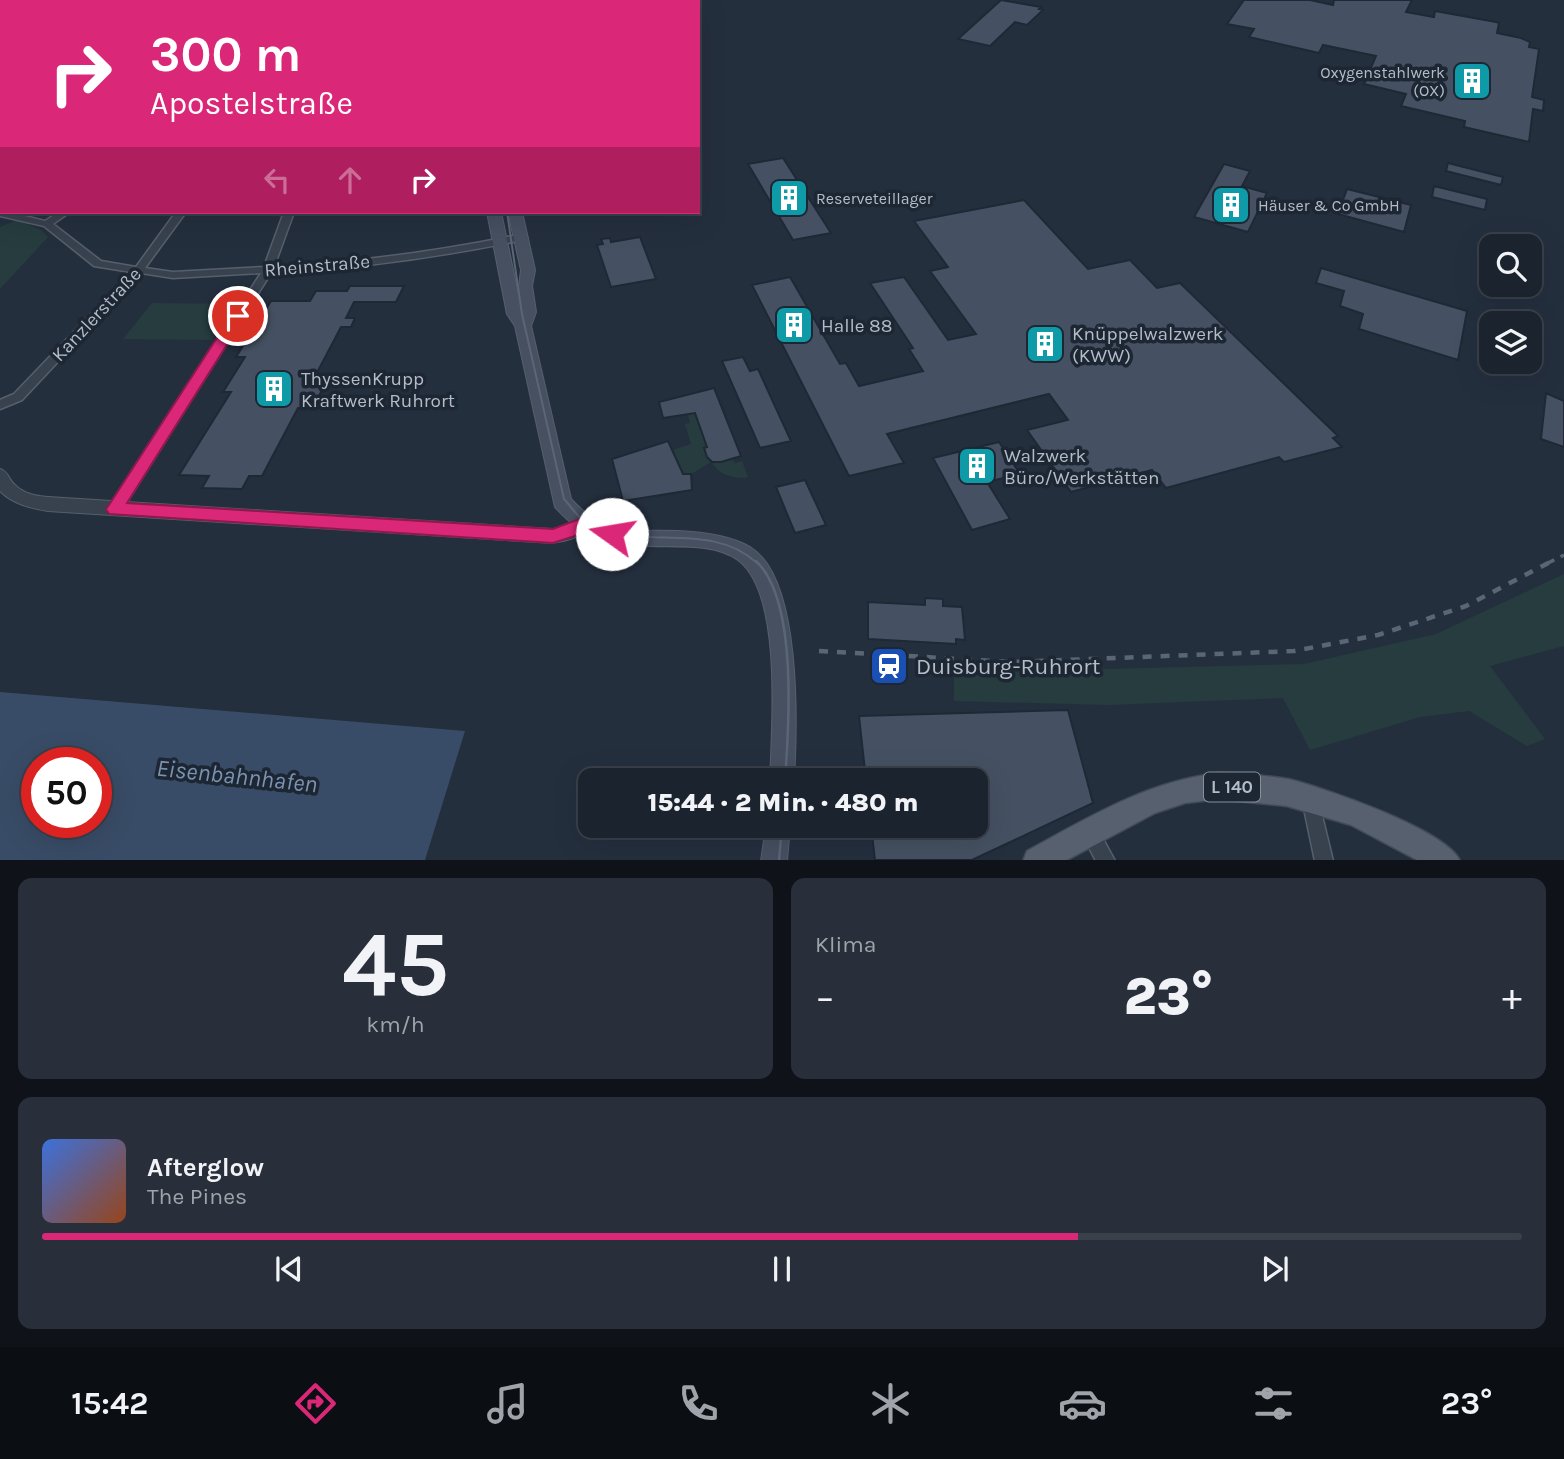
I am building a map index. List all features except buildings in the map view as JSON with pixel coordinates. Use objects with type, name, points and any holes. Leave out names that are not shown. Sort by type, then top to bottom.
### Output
[{"type":"main road","points":[[494,214],[515,314],[523,326],[562,502],[569,515],[582,525],[612,534],[718,544],[740,552],[756,563],[771,589],[780,654],[785,711],[783,768]]},
{"type":"main road","points":[[516,214],[528,270],[525,286],[528,312],[523,326]]},
{"type":"main road","name":"L 140","points":[[1037,860],[1155,800],[1184,790],[1222,786],[1310,799],[1352,811],[1403,834],[1446,860]]},
{"type":"main road","points":[[774,860],[777,838]]},
{"type":"main road","points":[[780,838],[781,860]]},
{"type":"street","name":"Rheinstraße","points":[[4,214],[47,225],[98,264],[177,275],[365,262],[500,242],[521,232]]},
{"type":"street","points":[[47,225],[62,214]]},
{"type":"street","name":"Kanzlerstraße","points":[[0,405],[18,397],[138,271],[180,214]]},
{"type":"street","points":[[115,509],[268,270],[288,214]]},
{"type":"street","points":[[0,475],[9,491],[33,502],[553,536],[569,533],[582,525]]},
{"type":"street","points":[[1310,799],[1324,860]]},
{"type":"street","points":[[1090,831],[1106,860]]},
{"type":"green space","points":[[17,220],[41,230],[48,237],[0,289],[0,227]]},
{"type":"green space","points":[[152,303],[236,304],[213,340],[123,339]]},
{"type":"green space","points":[[694,410],[711,462],[691,474],[683,474],[673,450],[691,444],[685,424],[690,423],[687,412]]},
{"type":"green space","points":[[733,460],[735,463],[742,461],[748,477],[728,476],[712,462]]},
{"type":"green space","points":[[1564,574],[1564,646],[1490,666],[1545,739],[1527,746],[1469,711],[1420,717],[1310,750],[1283,698],[1108,705],[954,701],[954,667],[1068,670],[1304,664],[1436,634]]},
{"type":"water","name":"Eisenbahnhafen","points":[[0,692],[465,731],[425,860],[0,860]]},
{"type":"tram line","points":[[507,214],[522,314],[564,499],[579,517],[602,530],[623,535],[716,542],[737,549],[757,563]]},
{"type":"tram line","points":[[756,561],[769,579],[779,604],[785,633],[789,697],[786,768]]},
{"type":"tram line","points":[[779,860],[781,838]]},
{"type":"railway","points":[[1552,561],[1564,555]]},
{"type":"railway","points":[[819,651],[1013,662],[1294,651],[1378,635],[1466,606],[1552,561]]},
{"type":"railway","points":[[1548,563],[1552,561]]},
{"type":"place","name":"Oxygenstahlwerk (OX)","points":[[1472,81]]},
{"type":"place","name":"Reserveteillager","points":[[789,198]]},
{"type":"place","name":"Häuser & Co GmbH","points":[[1231,205]]},
{"type":"place","name":"Halle 88","points":[[794,325]]},
{"type":"place","name":"Knüppelwalzwerk (KWW)","points":[[1045,344]]},
{"type":"place","name":"ThyssenKrupp Kraftwerk Ruhrort","points":[[274,389]]},
{"type":"place","name":"Walzwerk Büro/Werkstätten","points":[[977,466]]},
{"type":"place","name":"Duisburg-Ruhrort","points":[[889,666]]},
{"type":"route","points":[[238,316],[115,509],[553,536],[569,533],[582,525],[612,534]]}]
